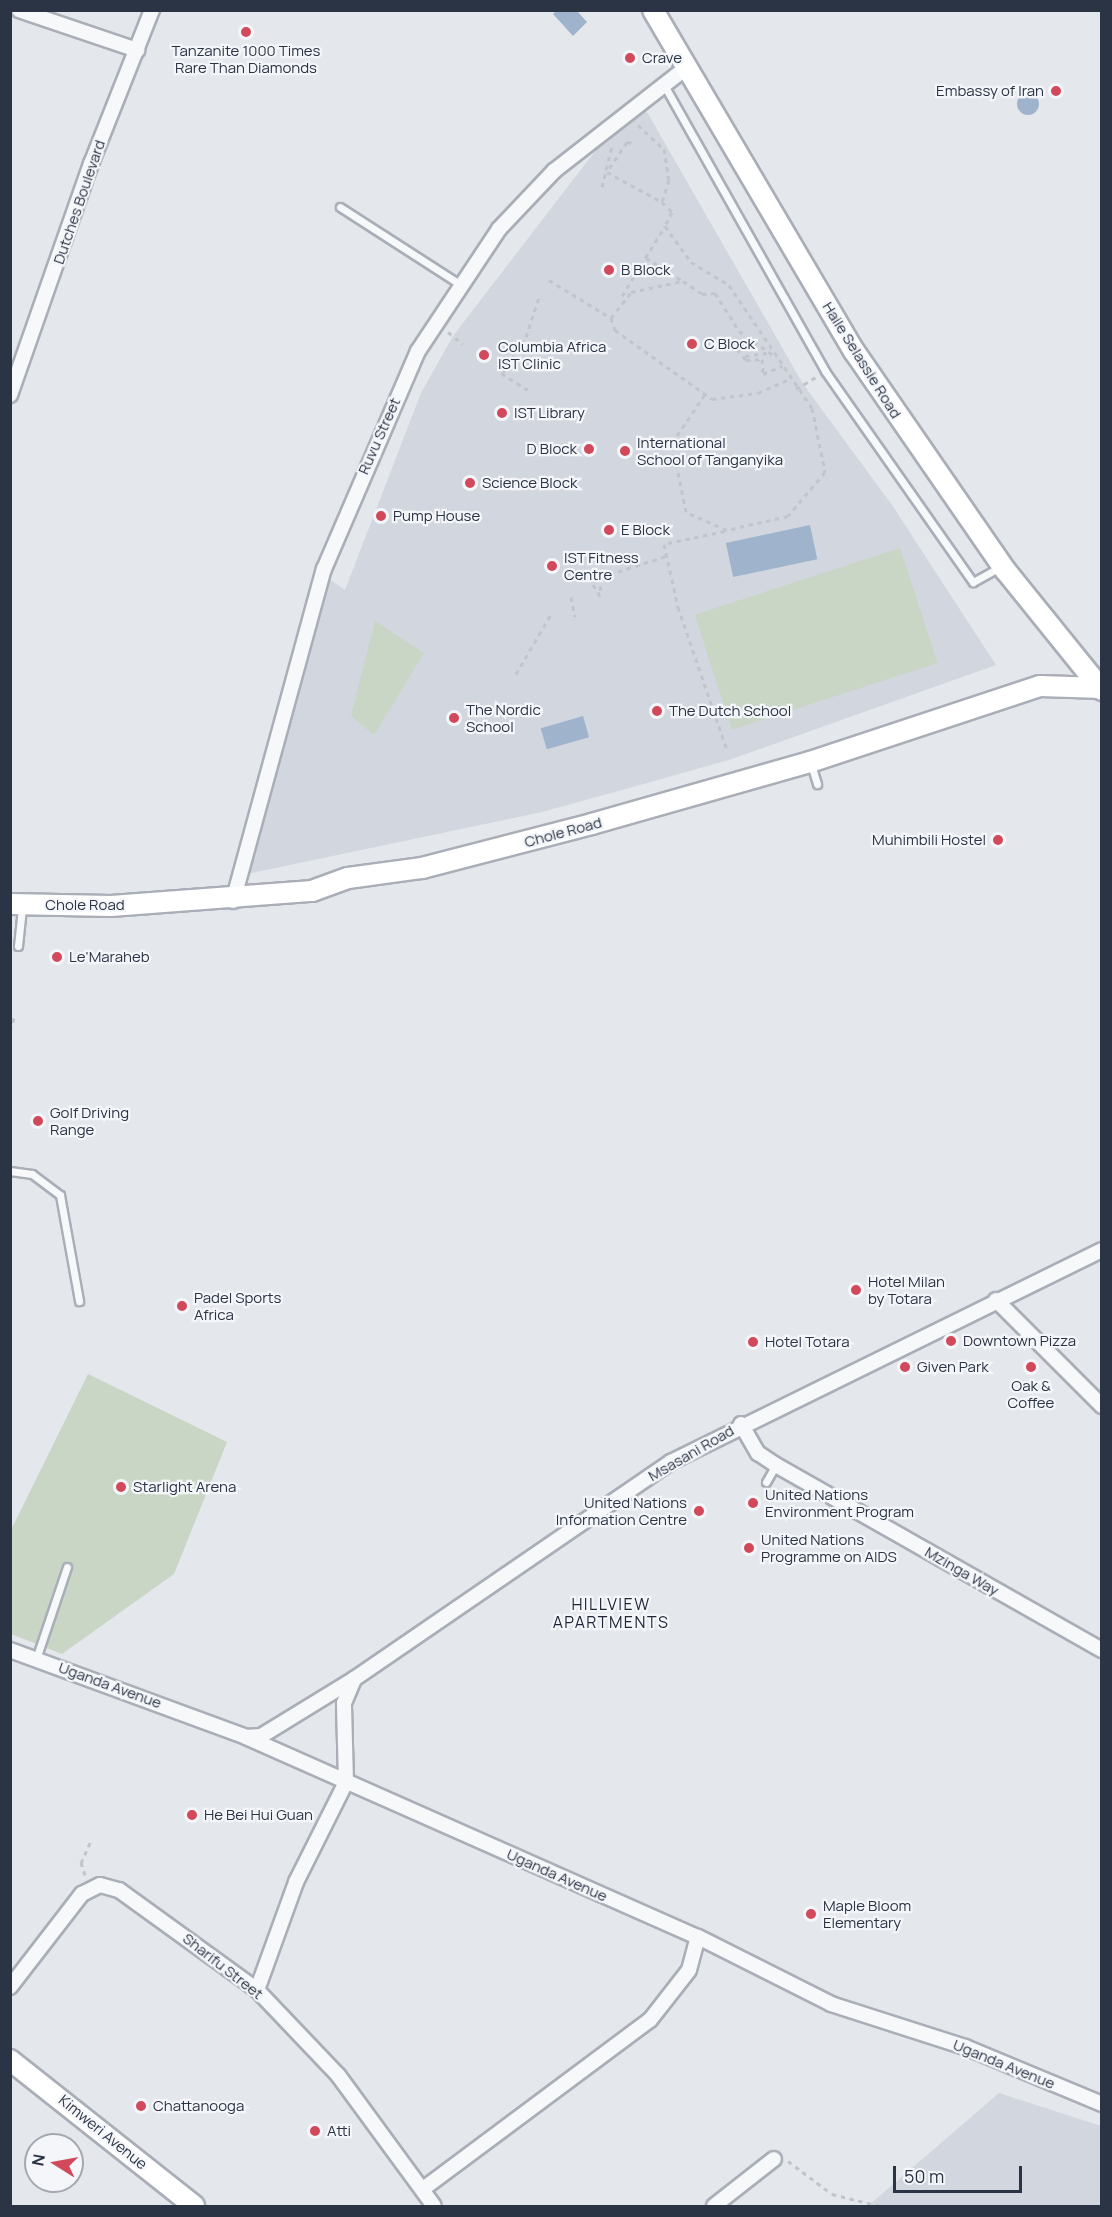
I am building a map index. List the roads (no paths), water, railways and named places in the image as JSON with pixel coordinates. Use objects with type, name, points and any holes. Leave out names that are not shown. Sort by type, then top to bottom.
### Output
[{"type":"street","points":[[19,10],[137,50]]},
{"type":"street","name":"Dutches Boulevard","points":[[10,395],[91,164],[152,10]]},
{"type":"street","name":"Haile Selassie Road","points":[[653,10],[854,351],[1003,566],[1101,688]]},
{"type":"street","name":"Ruvu Street","points":[[233,901],[324,569],[413,361],[500,229],[554,171],[687,68]]},
{"type":"street","name":"Chole Road","points":[[16,905],[233,901],[312,891],[348,878],[433,865],[810,762],[1040,686],[1101,688]]},
{"type":"street","name":"Msasani Road","points":[[246,1737],[261,1736],[354,1679],[671,1462],[741,1424],[1101,1250]]},
{"type":"street","points":[[996,1299],[1101,1406]]},
{"type":"street","name":"Mzinga Way","points":[[741,1424],[758,1453],[776,1465],[1101,1650]]},
{"type":"street","name":"Uganda Avenue","points":[[10,1650],[246,1737],[698,1937],[831,2004],[965,2047],[1101,2104]]},
{"type":"street","points":[[257,1990],[296,1882],[346,1782],[344,1703],[354,1679]]},
{"type":"street","name":"Sharifu Street","points":[[11,1986],[90,1888],[119,1890],[257,1990],[338,2075],[434,2206]]},
{"type":"street","points":[[423,2189],[650,2020],[689,1970],[698,1937]]},
{"type":"street","name":"Kimweri Avenue","points":[[10,2060],[194,2206]]},
{"type":"street","points":[[714,2206],[774,2159]]},
{"type":"lane","points":[[664,85],[825,371],[973,582],[1003,566]]},
{"type":"lane","points":[[340,207],[461,285]]},
{"type":"lane","points":[[810,762],[817,784]]},
{"type":"lane","points":[[16,905],[18,946]]},
{"type":"lane","points":[[10,1171],[32,1174],[60,1195],[79,1301]]},
{"type":"lane","points":[[766,1482],[776,1465]]},
{"type":"lane","points":[[36,1659],[67,1567]]},
{"type":"water","points":[[557,10],[577,11],[587,22],[573,36],[553,14]]},
{"type":"water","points":[[1028,93],[1036,96],[1039,104],[1036,112],[1028,115],[1020,112],[1017,104],[1020,96]]},
{"type":"water","points":[[810,525],[817,559],[733,577],[726,543]]},
{"type":"water","points":[[583,716],[589,737],[547,749],[541,728]]},
{"type":"place","name":"Tanzanite 1000 Times Rare Than Diamonds","points":[[246,32]]},
{"type":"place","name":"Crave","points":[[630,58]]},
{"type":"place","name":"Embassy of Iran","points":[[1056,91]]},
{"type":"place","name":"B Block","points":[[609,270]]},
{"type":"place","name":"C Block","points":[[692,344]]},
{"type":"place","name":"Columbia Africa IST Clinic","points":[[484,355]]},
{"type":"place","name":"IST Library","points":[[502,413]]},
{"type":"place","name":"D Block","points":[[589,449]]},
{"type":"place","name":"International School of Tanganyika","points":[[625,451]]},
{"type":"place","name":"Science Block","points":[[470,483]]},
{"type":"place","name":"Pump House","points":[[381,516]]},
{"type":"place","name":"E Block","points":[[609,530]]},
{"type":"place","name":"IST Fitness Centre","points":[[552,566]]},
{"type":"place","name":"The Dutch School","points":[[657,711]]},
{"type":"place","name":"The Nordic School","points":[[454,718]]},
{"type":"place","name":"Muhimbili Hostel","points":[[998,840]]},
{"type":"place","name":"Le'Maraheb","points":[[57,957]]},
{"type":"place","name":"Golf Driving Range","points":[[38,1121]]},
{"type":"place","name":"Hotel Milan by Totara","points":[[856,1290]]},
{"type":"place","name":"Padel Sports Africa","points":[[182,1306]]},
{"type":"place","name":"Downtown Pizza","points":[[951,1341]]},
{"type":"place","name":"Hotel Totara","points":[[753,1342]]},
{"type":"place","name":"Given Park","points":[[905,1367]]},
{"type":"place","name":"Oak & Coffee","points":[[1031,1367]]},
{"type":"place","name":"Starlight Arena","points":[[121,1487]]},
{"type":"place","name":"United Nations Environment Program","points":[[753,1503]]},
{"type":"place","name":"United Nations Information Centre","points":[[699,1511]]},
{"type":"place","name":"United Nations Programme on AIDS","points":[[749,1548]]},
{"type":"place","name":"He Bei Hui Guan","points":[[192,1815]]},
{"type":"place","name":"Maple Bloom Elementary","points":[[811,1914]]},
{"type":"place","name":"Chattanooga","points":[[141,2106]]},
{"type":"place","name":"Atti","points":[[315,2131]]},
{"type":"district","name":"HILLVIEW APARTMENTS","points":[[611,1613]]}]
